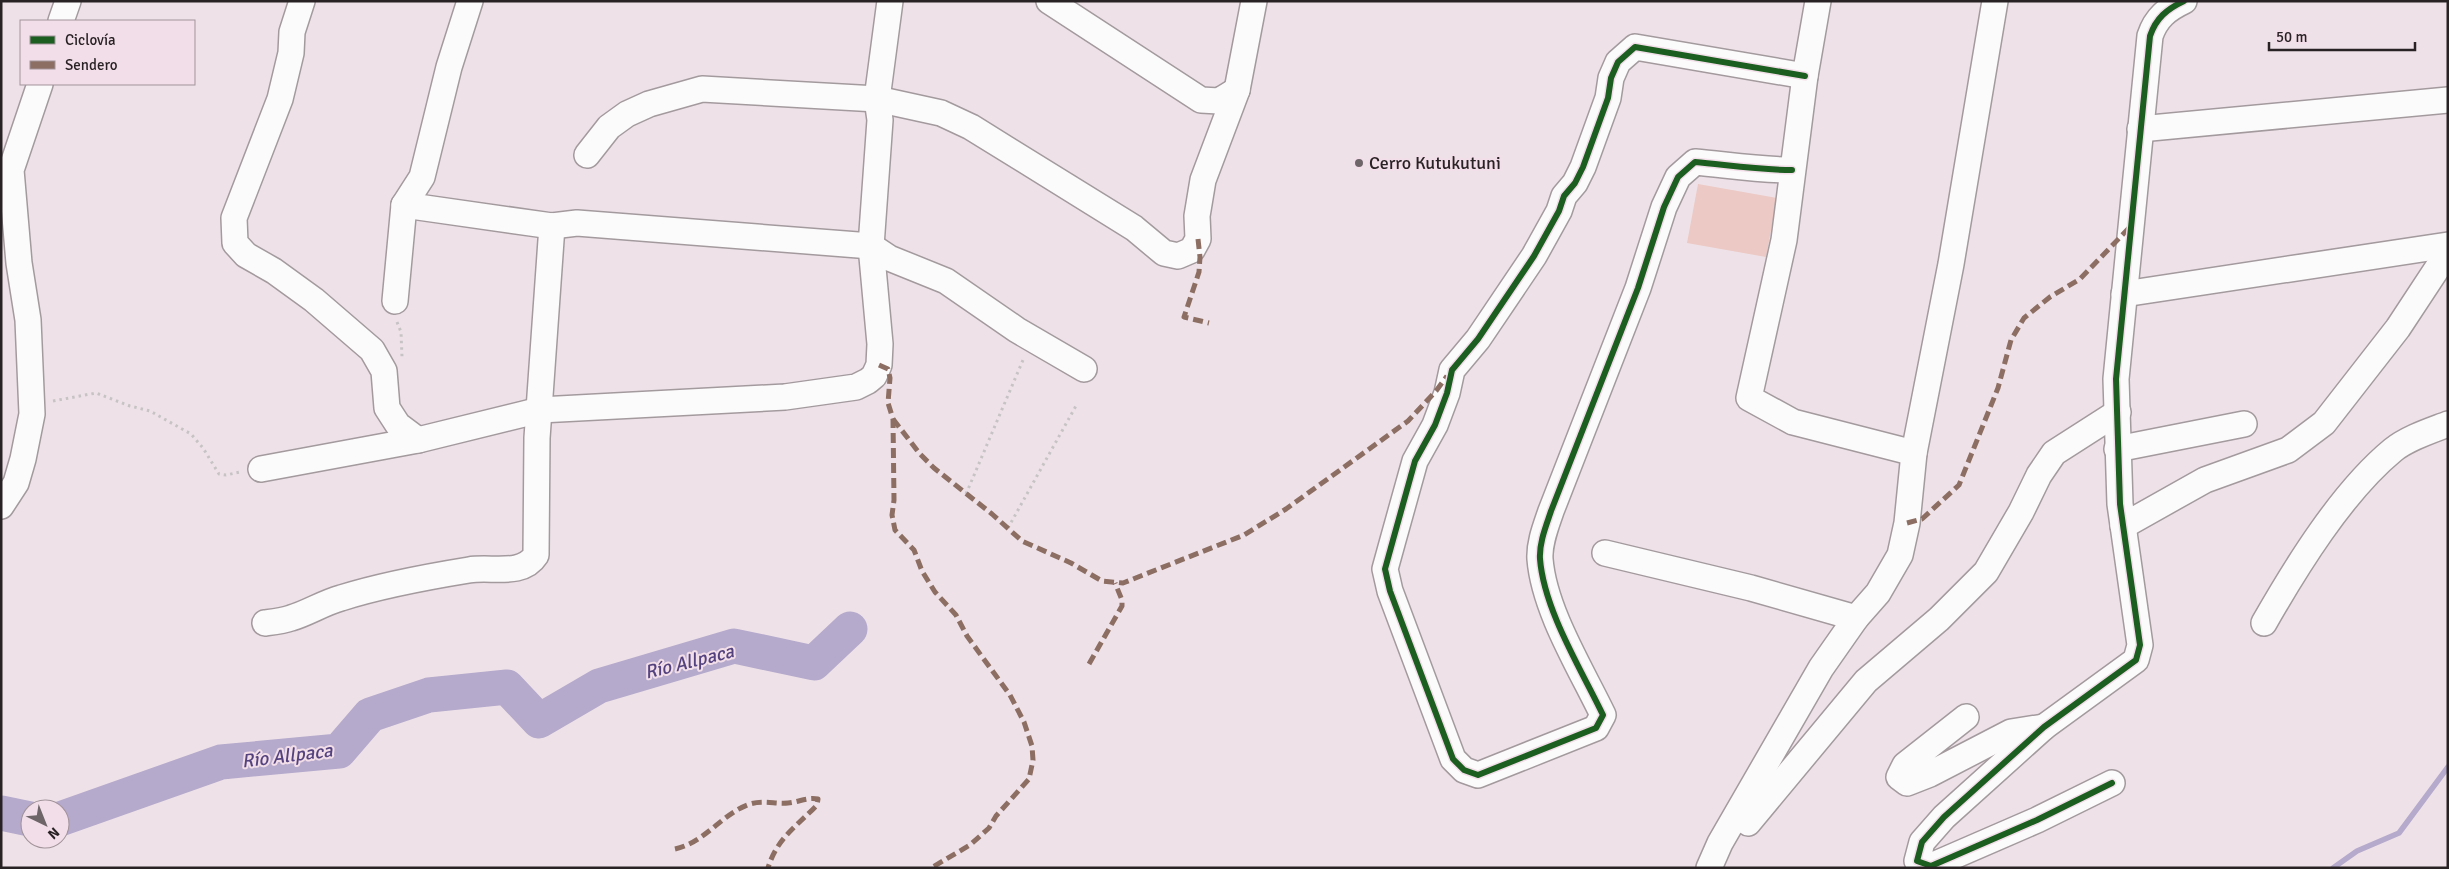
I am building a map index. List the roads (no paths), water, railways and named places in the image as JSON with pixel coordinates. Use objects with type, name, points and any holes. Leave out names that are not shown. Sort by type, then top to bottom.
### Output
[{"type":"street","points":[[61,20],[68,1]]},
{"type":"street","points":[[302,1],[292,32],[291,53],[280,99],[234,218],[235,243],[246,255],[274,271],[314,300],[372,350],[384,371],[387,408],[398,425],[418,440]]},
{"type":"street","points":[[394,302],[404,205],[422,177],[449,67],[470,1]]},
{"type":"street","points":[[261,469],[418,440],[540,410],[785,397],[856,387],[874,376],[879,365],[880,344],[871,246],[880,120],[877,99],[890,1]]},
{"type":"street","points":[[1049,1],[1202,100],[1219,100],[1237,90]]},
{"type":"street","points":[[586,155],[609,127],[628,114],[648,104],[702,89],[877,99],[941,113],[972,128],[1134,228],[1164,253],[1178,256],[1192,250],[1198,239],[1197,216],[1203,180],[1237,90],[1254,1]]},
{"type":"street","points":[[1818,1],[1805,76],[1784,240],[1749,398],[1793,422],[1914,453]]},
{"type":"street","points":[[1709,868],[1720,843],[1821,668],[1856,618],[1878,594],[1900,555],[1907,523],[1914,453],[1951,264],[1995,1]]},
{"type":"street","points":[[2112,783],[2037,820],[1931,866],[1917,861],[1922,842],[1944,817],[2044,727],[2136,660],[2140,645],[2123,526],[2117,449],[2118,412],[2116,379],[2150,36],[2153,26],[2162,15],[2184,1]]},
{"type":"street","points":[[1792,170],[1761,170],[1695,162],[1678,177],[1664,207],[1638,288],[1551,511],[1543,535],[1540,558],[1550,604],[1603,715],[1602,721],[1596,728],[1478,775],[1464,770],[1453,759],[1390,592],[1385,569],[1416,461],[1435,425],[1447,393],[1452,370],[1478,339],[1534,256],[1559,210],[1564,196],[1583,167],[1608,98],[1610,78],[1618,62],[1635,47],[1805,76]]},
{"type":"street","points":[[1,506],[16,483],[32,414],[28,320],[6,170],[40,85]]},
{"type":"street","points":[[2140,129],[2448,100]]},
{"type":"street","points":[[404,205],[552,226],[577,222],[871,246],[889,258],[946,281],[1018,330],[1084,369]]},
{"type":"street","points":[[265,623],[291,618],[320,604],[343,597],[425,578],[471,569],[520,568],[530,564],[536,555],[537,438],[552,226]]},
{"type":"street","points":[[2124,294],[2448,245]]},
{"type":"street","points":[[2123,526],[2205,480],[2288,450],[2324,423],[2398,328],[2448,252]]},
{"type":"street","points":[[1720,843],[1741,831],[1866,681],[1939,619],[1986,572],[2021,512],[2039,474],[2054,453],[2118,412]]},
{"type":"street","points":[[2117,449],[2244,424]]},
{"type":"street","points":[[2264,623],[2293,572],[2356,487],[2394,450],[2429,431],[2448,424]]},
{"type":"street","points":[[1605,553],[1751,588],[1856,618]]},
{"type":"street","points":[[1966,717],[1905,765],[1900,777],[1906,782],[1930,774],[2011,732],[2044,727]]},
{"type":"waterway","name":"Río Allpaca","points":[[70,815],[221,762],[339,751],[370,715],[429,695],[507,687],[539,721],[599,686],[734,646],[814,663],[850,629]]},
{"type":"waterway","points":[[2333,868],[2357,851],[2399,833],[2448,767]]},
{"type":"waterway","name":"Río Allpaca","points":[[1,813],[20,817]]},
{"type":"place","name":"Cerro Kutukutuni","points":[[1359,163]]}]
